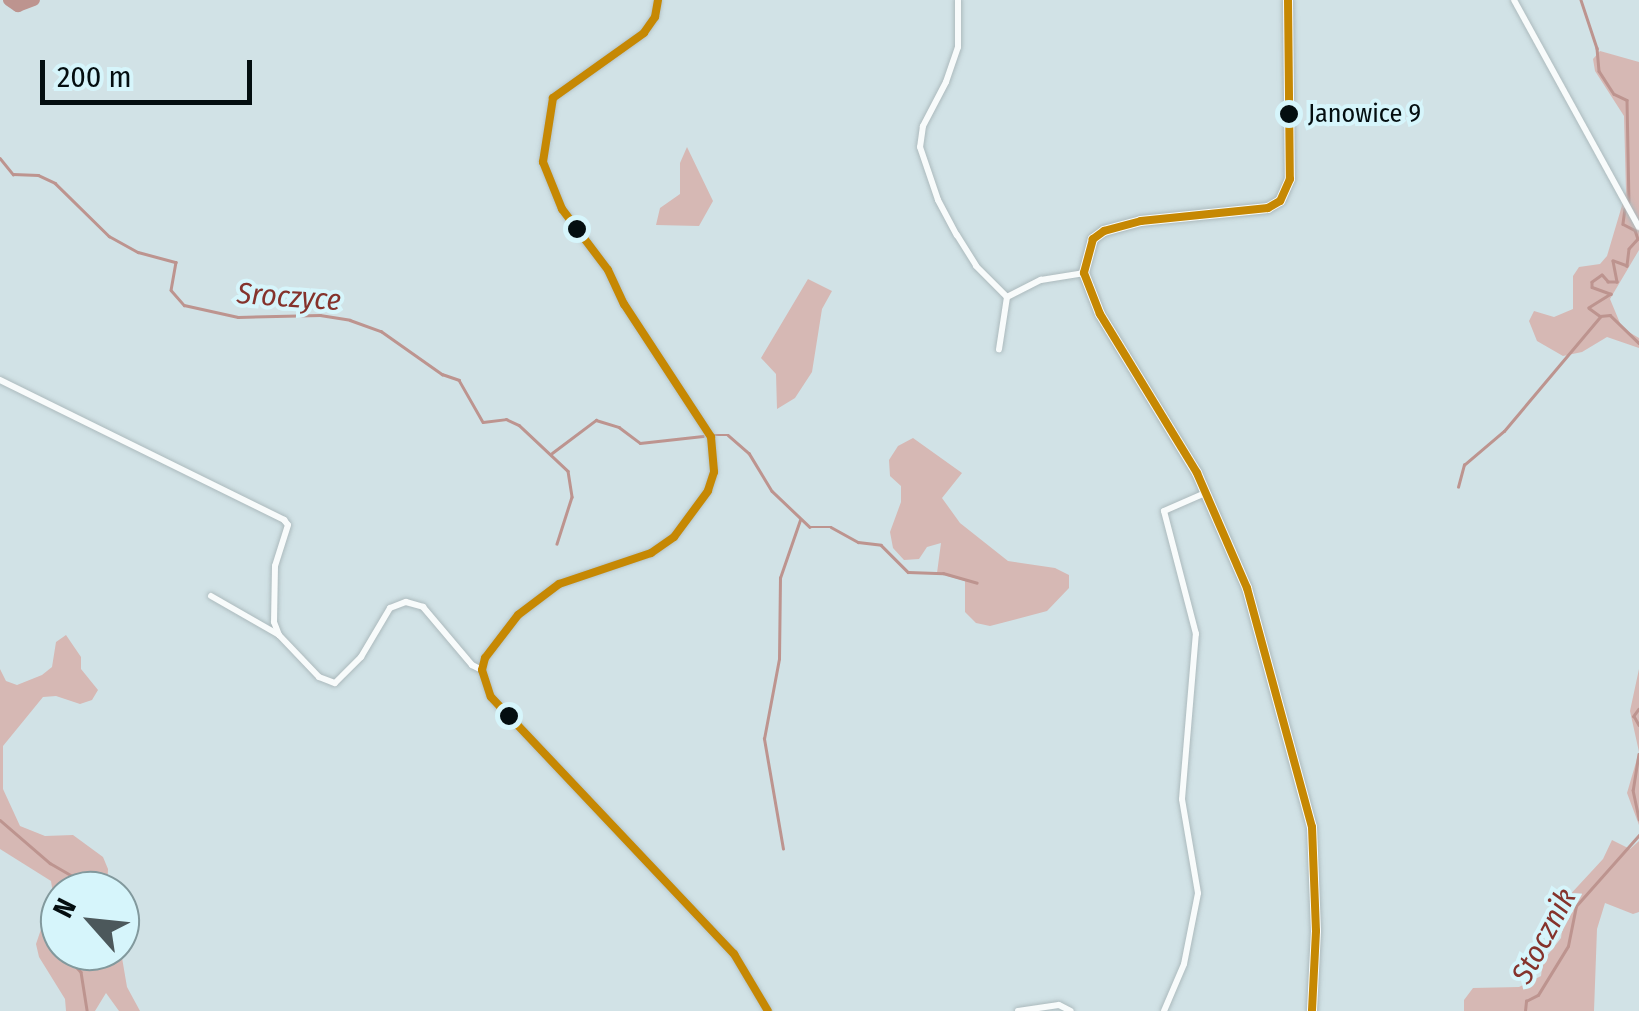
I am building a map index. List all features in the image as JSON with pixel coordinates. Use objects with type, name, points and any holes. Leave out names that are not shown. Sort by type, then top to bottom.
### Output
[{"type":"street","points":[[482,670],[485,658],[518,615],[559,584],[652,554],[674,537],[708,491],[714,472],[711,438],[624,304],[608,270],[562,209],[542,162],[554,98],[644,32],[655,16],[658,0]]},
{"type":"street","points":[[958,0],[958,47],[946,82],[923,126],[920,147],[938,200],[957,235],[976,266],[1006,297]]},
{"type":"street","points":[[1288,0],[1290,179],[1280,202],[1268,208],[1141,221],[1104,232],[1093,239],[1084,273],[1100,314],[1207,492],[1247,588],[1308,802],[1315,865],[1312,1011]]},
{"type":"street","points":[[1514,0],[1639,228]]},
{"type":"street","points":[[1006,297],[1041,280],[1084,273]]},
{"type":"street","points":[[999,349],[1006,297]]},
{"type":"street","points":[[0,380],[284,520],[288,525],[275,566],[274,622],[279,635]]},
{"type":"street","points":[[1164,1011],[1184,964],[1198,893],[1182,799],[1196,634],[1164,511],[1207,492]]},
{"type":"street","points":[[212,596],[279,635],[319,677],[335,683],[360,657],[390,608],[414,602],[482,670],[491,697],[734,954],[768,1011]]},
{"type":"street","points":[[1018,1011],[1060,1004],[1070,1011]]},
{"type":"shaded area","points":[[1600,51],[1639,62],[1639,250],[1610,299],[1622,328],[1639,338],[1639,348],[1607,337],[1582,352],[1563,356],[1537,341],[1529,321],[1534,311],[1554,317],[1573,309],[1573,276],[1579,267],[1600,264],[1607,256],[1626,192],[1624,116],[1595,71],[1593,59]]},
{"type":"shaded area","points":[[687,147],[713,201],[699,226],[656,225],[660,208],[680,194],[680,163]]},
{"type":"shaded area","points":[[808,279],[832,291],[822,309],[812,372],[795,398],[777,409],[776,374],[761,358]]},
{"type":"shaded area","points":[[913,438],[962,473],[942,498],[960,523],[1008,561],[1055,568],[1069,575],[1069,588],[1047,611],[990,626],[976,623],[965,612],[965,581],[937,573],[941,543],[927,547],[919,559],[904,560],[893,548],[890,532],[901,502],[901,486],[890,476],[889,460],[898,446]]},
{"type":"shaded area","points":[[66,635],[81,657],[81,669],[98,690],[92,700],[80,704],[56,696],[43,697],[3,746],[3,789],[20,826],[45,836],[73,835],[103,857],[108,871],[40,871],[40,874],[0,849],[0,669],[6,681],[17,685],[42,675],[52,667],[56,642]]},
{"type":"shaded area","points":[[1639,669],[1639,752],[1630,711]]},
{"type":"shaded area","points":[[1639,752],[1639,825],[1627,793]]},
{"type":"shaded area","points":[[1612,840],[1630,849],[1639,841],[1639,912],[1633,914],[1605,903],[1597,929],[1594,1011],[1464,1011],[1464,1000],[1473,988],[1519,987],[1541,976],[1543,961],[1561,938],[1566,899],[1603,859]]},
{"type":"shaded area","points":[[48,971],[124,971],[127,987],[140,1011],[119,1011],[106,993],[95,1011],[66,1011],[65,999]]},
{"type":"waterway","points":[[9,0],[18,6],[34,0]]},
{"type":"waterway","points":[[1581,0],[1597,48],[1599,71],[1614,94],[1627,100],[1629,202]]},
{"type":"waterway","name":"Sroczyce","points":[[0,158],[13,174],[38,175],[55,183],[109,236],[138,252],[176,262],[171,290],[184,305],[238,317],[320,315],[350,320],[381,331],[442,374],[459,380],[483,422],[506,419],[519,425],[568,471],[572,497],[557,544]]},
{"type":"waterway","points":[[1625,209],[1623,224],[1635,230],[1638,239],[1629,249],[1627,266],[1613,261],[1617,282],[1608,282],[1602,275],[1592,282],[1592,287],[1611,294],[1589,308],[1600,316],[1610,315],[1639,343]]},
{"type":"waterway","points":[[1458,487],[1464,465],[1504,431],[1599,318]]},
{"type":"waterway","name":"Sroczyce","points":[[552,453],[596,420],[619,427],[640,443],[703,436]]},
{"type":"waterway","points":[[714,435],[728,435],[749,453],[772,491],[810,527],[831,527],[858,542],[881,545],[908,572],[943,573],[977,583]]},
{"type":"waterway","name":"Sroczyce","points":[[783,849],[764,739],[779,659],[780,578],[800,520]]},
{"type":"waterway","name":"Stocznik","points":[[1639,709],[1634,716],[1639,725]]},
{"type":"waterway","name":"Stocznik","points":[[1639,754],[1633,790],[1639,819]]},
{"type":"waterway","points":[[0,820],[64,871]]},
{"type":"waterway","name":"Stocznik","points":[[1525,1011],[1526,1001],[1538,995],[1568,946],[1576,906],[1639,835]]},
{"type":"waterway","points":[[80,971],[87,1011]]},
{"type":"transit line","points":[[658,0],[655,17],[644,33],[553,98],[543,162],[562,209],[608,270],[624,304],[711,437],[714,472],[708,491],[674,537],[651,553],[559,584],[518,615],[485,658],[482,670],[491,697],[734,954],[768,1011]]},
{"type":"transit line","points":[[1288,0],[1290,179],[1280,201],[1268,208],[1141,221],[1104,231],[1093,239],[1084,273],[1100,314],[1197,473],[1247,588],[1312,827],[1316,931],[1312,1011]]},
{"type":"place","name":"Janowice 9","points":[[1289,114]]}]
